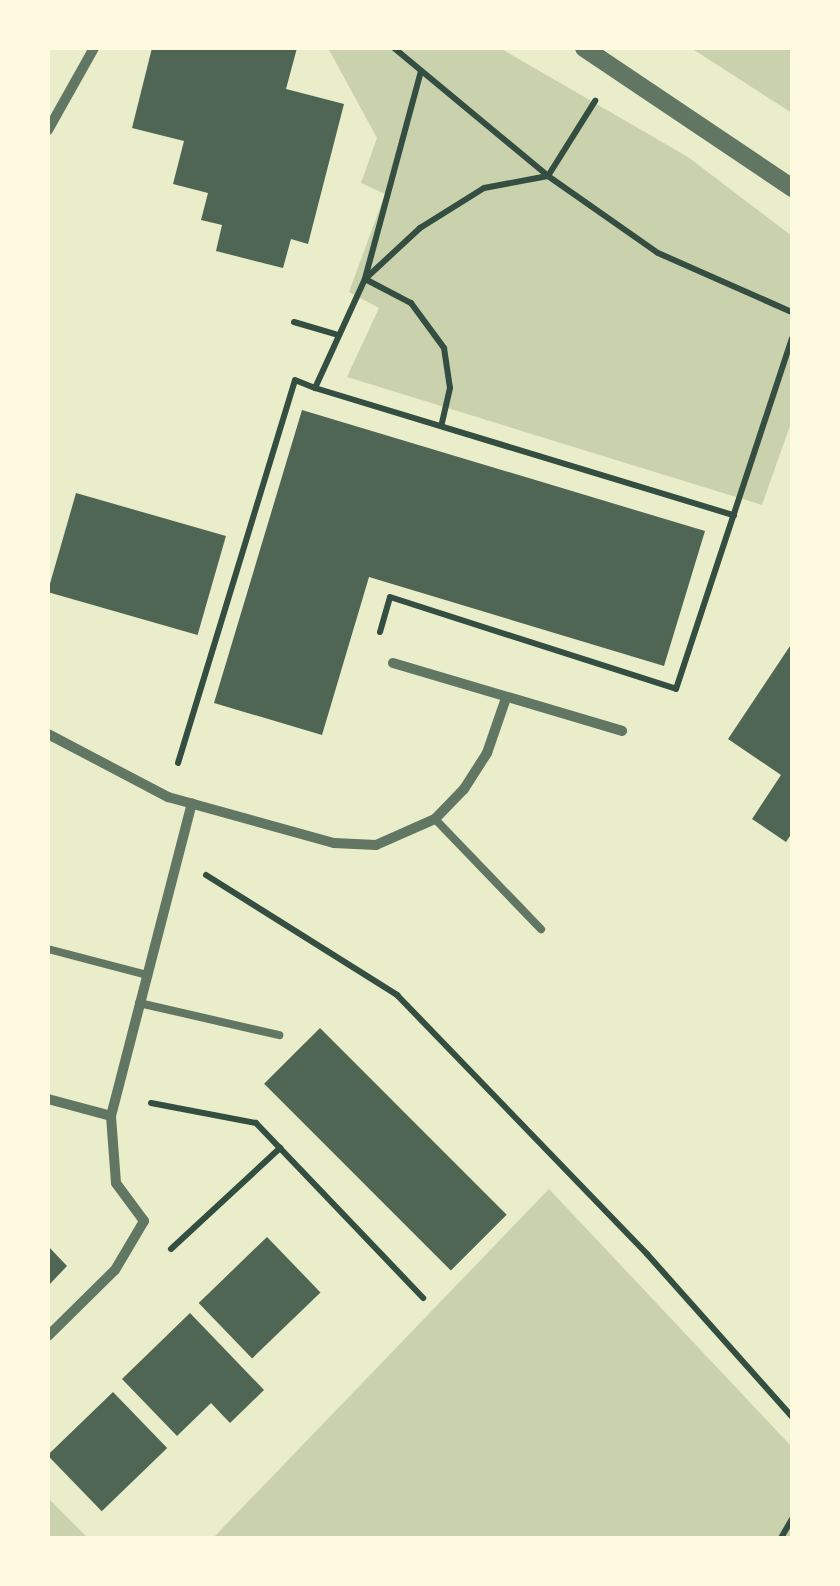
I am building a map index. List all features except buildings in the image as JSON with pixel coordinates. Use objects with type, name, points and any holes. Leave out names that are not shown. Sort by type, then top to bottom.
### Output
[{"type":"street","points":[[48,130],[94,48]]},
{"type":"street","points":[[584,48],[792,188]]},
{"type":"street","points":[[392,662],[622,731]]},
{"type":"street","points":[[48,734],[168,797],[334,843],[376,846],[435,818],[487,753],[506,698]]},
{"type":"street","points":[[48,1336],[138,1239],[144,1221],[116,1183],[111,1116],[192,803]]},
{"type":"street","points":[[48,1100],[111,1116]]},
{"type":"lane","points":[[435,818],[541,929]]},
{"type":"lane","points":[[48,949],[147,975]]},
{"type":"lane","points":[[139,1003],[280,1035]]},
{"type":"path","points":[[394,48],[548,176],[658,253],[792,312]]},
{"type":"path","points":[[315,388],[336,334],[365,279],[420,71]]},
{"type":"path","points":[[365,279],[420,228],[484,188],[548,176],[598,96]]},
{"type":"path","points":[[365,279],[412,302],[444,348],[450,388],[442,424]]},
{"type":"path","points":[[294,322],[336,334]]},
{"type":"path","points":[[376,646],[390,598],[676,689],[792,340]]},
{"type":"path","points":[[168,797],[295,380],[734,514]]},
{"type":"path","points":[[176,857],[397,995],[647,1254],[792,1417]]},
{"type":"path","points":[[116,1096],[256,1122],[424,1298]]},
{"type":"path","points":[[138,1239],[168,1252],[280,1148]]},
{"type":"path","points":[[782,1538],[792,1518]]},
{"type":"green space","points":[[328,48],[500,48],[688,157],[792,236],[792,420],[762,505],[347,377],[379,308],[349,292],[385,194],[361,183],[377,138]]},
{"type":"green space","points":[[691,48],[792,48],[792,113]]},
{"type":"green space","points":[[549,1189],[792,1447],[792,1538],[213,1538]]},
{"type":"green space","points":[[48,1498],[88,1538],[48,1538]]}]
